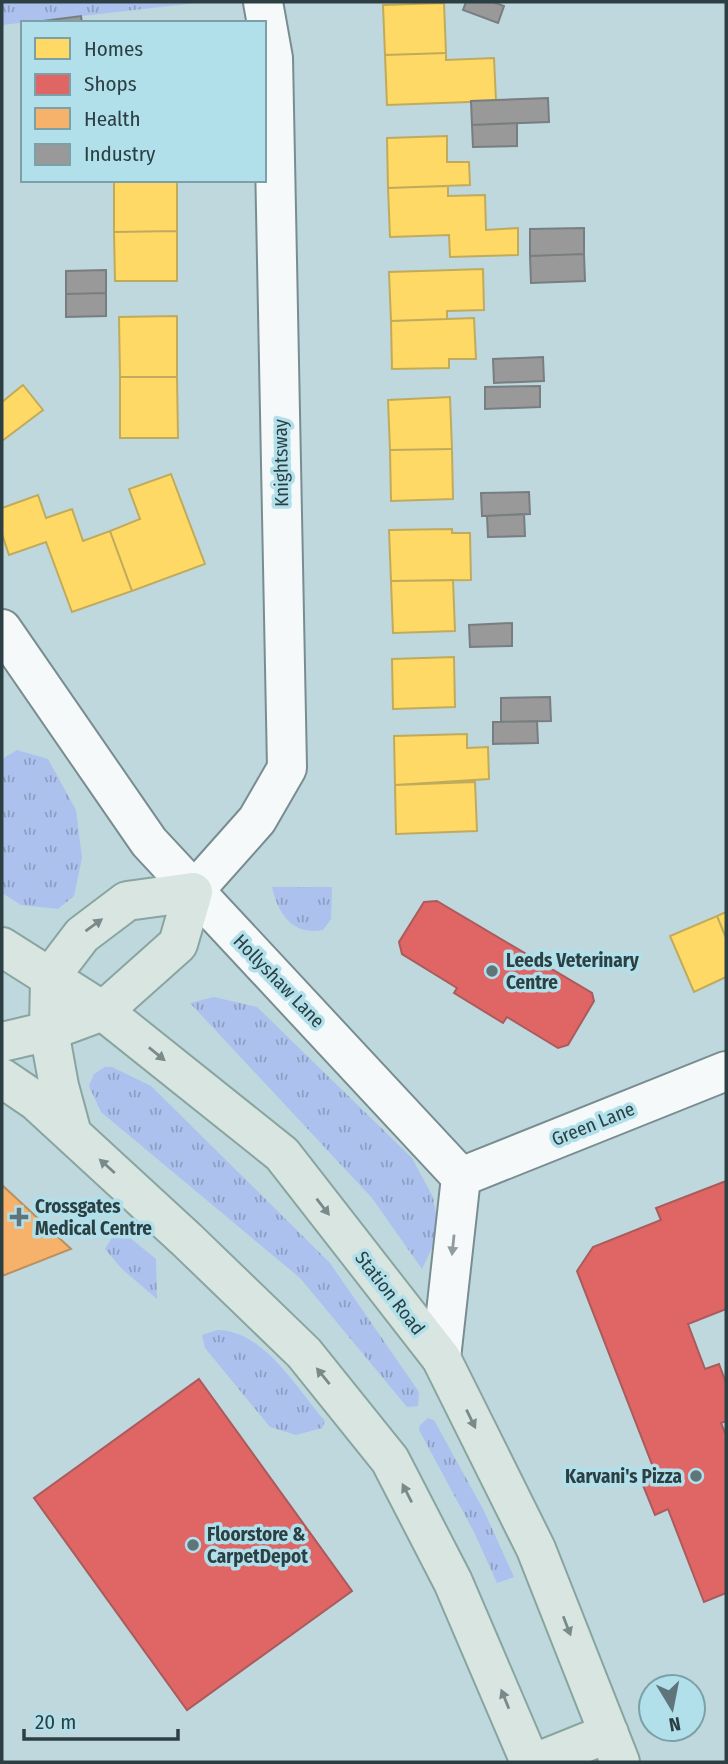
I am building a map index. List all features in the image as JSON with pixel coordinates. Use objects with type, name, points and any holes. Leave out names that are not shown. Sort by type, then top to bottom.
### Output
[{"type":"main road","points":[[2,1042],[50,1031],[103,1011],[178,944],[193,892],[127,901],[82,935],[50,977],[50,1031],[59,1086],[72,1134]]},
{"type":"main road","name":"Station Road","points":[[2,947],[103,1011],[282,1154],[441,1358],[536,1549],[615,1747]]},
{"type":"main road","points":[[2,1078],[36,1101],[304,1353],[390,1460],[453,1582],[530,1762]]},
{"type":"main road","points":[[537,1762],[615,1747]]},
{"type":"street","name":"Knightsway","points":[[193,892],[257,820],[287,768],[273,58],[264,2]]},
{"type":"street","name":"Hollyshaw Lane","points":[[2,629],[149,842],[461,1177]]},
{"type":"street","name":"Green Lane","points":[[461,1177],[726,1071]]},
{"type":"street","points":[[441,1358],[461,1177]]},
{"type":"green space","points":[[2,2],[205,2],[21,21],[2,25]]},
{"type":"green space","points":[[17,750],[48,759],[76,810],[82,858],[74,896],[58,909],[21,905],[2,893],[2,759]]},
{"type":"green space","points":[[272,887],[332,887],[331,919],[323,930],[303,930],[295,926],[278,906]]},
{"type":"green space","points":[[214,997],[257,1007],[412,1158],[433,1197],[439,1233],[422,1269],[372,1198],[190,1003]]},
{"type":"green space","points":[[105,1067],[112,1067],[151,1086],[330,1263],[419,1392],[418,1406],[407,1407],[300,1278],[101,1112],[89,1086],[94,1074]]},
{"type":"green space","points":[[118,1228],[156,1259],[157,1299],[122,1269],[105,1249]]},
{"type":"green space","points":[[217,1330],[234,1333],[264,1350],[291,1378],[325,1421],[322,1428],[296,1435],[270,1427],[205,1348],[202,1335]]},
{"type":"green space","points":[[428,1418],[434,1420],[484,1511],[514,1577],[497,1583],[474,1532],[419,1430],[420,1425]]},
{"type":"building: Homes","points":[[444,3],[446,53],[385,55],[383,5]]},
{"type":"building: Homes","points":[[446,53],[446,60],[494,58],[496,101],[387,105],[385,55]]},
{"type":"building: Homes","points":[[447,136],[447,162],[469,162],[470,185],[388,188],[387,138]]},
{"type":"building: Homes","points":[[114,182],[177,182],[177,231],[114,232]]},
{"type":"building: Homes","points":[[448,186],[448,196],[485,195],[486,230],[518,228],[518,255],[450,257],[449,235],[390,237],[388,188]]},
{"type":"building: Homes","points":[[177,231],[177,281],[115,281],[114,232]]},
{"type":"building: Homes","points":[[483,269],[484,310],[447,311],[447,319],[391,321],[389,272]]},
{"type":"building: Homes","points":[[177,316],[177,377],[120,377],[119,317]]},
{"type":"building: Homes","points":[[474,318],[476,359],[449,359],[449,368],[392,369],[391,321]]},
{"type":"building: Homes","points":[[120,377],[177,377],[178,438],[120,438]]},
{"type":"building: Homes","points":[[23,385],[43,410],[2,441],[2,402]]},
{"type":"building: Homes","points":[[450,397],[452,449],[390,450],[388,400]]},
{"type":"building: Homes","points":[[452,449],[453,499],[391,501],[390,450]]},
{"type":"building: Homes","points":[[171,474],[205,564],[132,591],[110,531],[140,519],[129,489]]},
{"type":"building: Homes","points":[[38,495],[46,518],[72,509],[83,541],[110,531],[132,591],[72,612],[46,542],[9,555],[2,534],[2,508]]},
{"type":"building: Homes","points":[[452,529],[452,533],[470,533],[471,580],[391,581],[389,530]]},
{"type":"building: Homes","points":[[453,580],[455,631],[393,633],[391,581]]},
{"type":"building: Homes","points":[[454,657],[455,707],[393,709],[392,659]]},
{"type":"building: Homes","points":[[467,734],[467,748],[488,747],[489,779],[395,785],[394,736]]},
{"type":"building: Homes","points":[[475,782],[477,831],[396,834],[395,785]]},
{"type":"building: Homes","points":[[726,912],[726,938],[717,916]]},
{"type":"building: Homes","points":[[717,916],[726,938],[726,977],[694,992],[670,936]]},
{"type":"building: Shops","name":"Leeds Veterinary Centre","points":[[437,901],[592,993],[594,1001],[568,1045],[558,1048],[507,1017],[503,1023],[454,993],[457,988],[402,954],[399,942],[424,902]]},
{"type":"building: Shops","points":[[726,1181],[726,1309],[688,1324],[705,1369],[719,1364],[726,1383],[726,1421],[721,1423],[726,1435],[726,1593],[704,1602],[668,1509],[655,1515],[638,1473],[653,1467],[577,1271],[593,1247],[661,1220],[656,1208]]},
{"type":"building: Shops","name":"Floorstore & CarpetDepot","points":[[199,1379],[352,1591],[187,1710],[34,1498]]},
{"type":"building: Health","name":"Crossgates Medical Centre","points":[[2,1185],[71,1249],[2,1276]]},
{"type":"building: Industry","points":[[466,2],[493,2],[504,6],[498,23],[463,10]]},
{"type":"building: Industry","points":[[81,16],[82,21],[42,21]]},
{"type":"building: Industry","points":[[548,98],[549,122],[472,125],[471,101]]},
{"type":"building: Industry","points":[[517,123],[517,146],[473,147],[472,125]]},
{"type":"building: Industry","points":[[584,228],[584,254],[530,256],[530,229]]},
{"type":"building: Industry","points":[[584,254],[585,281],[531,283],[530,256]]},
{"type":"building: Industry","points":[[106,270],[106,293],[66,294],[66,271]]},
{"type":"building: Industry","points":[[106,293],[106,316],[66,317],[66,294]]},
{"type":"building: Industry","points":[[543,357],[544,381],[494,383],[493,359]]},
{"type":"building: Industry","points":[[540,386],[540,407],[485,409],[485,387]]},
{"type":"building: Industry","points":[[529,492],[530,514],[482,516],[481,493]]},
{"type":"building: Industry","points":[[524,514],[525,536],[488,537],[487,516]]},
{"type":"building: Industry","points":[[512,623],[512,646],[470,647],[469,625]]},
{"type":"building: Industry","points":[[550,697],[551,721],[501,722],[501,698]]},
{"type":"building: Industry","points":[[537,721],[538,743],[493,744],[493,722]]},
{"type":"place","name":"Leeds Veterinary Centre","points":[[492,971]]},
{"type":"place","name":"Crossgates Medical Centre","points":[[19,1217]]},
{"type":"place","name":"Karvani's Pizza","points":[[696,1476]]},
{"type":"place","name":"Floorstore & CarpetDepot","points":[[193,1545]]}]
